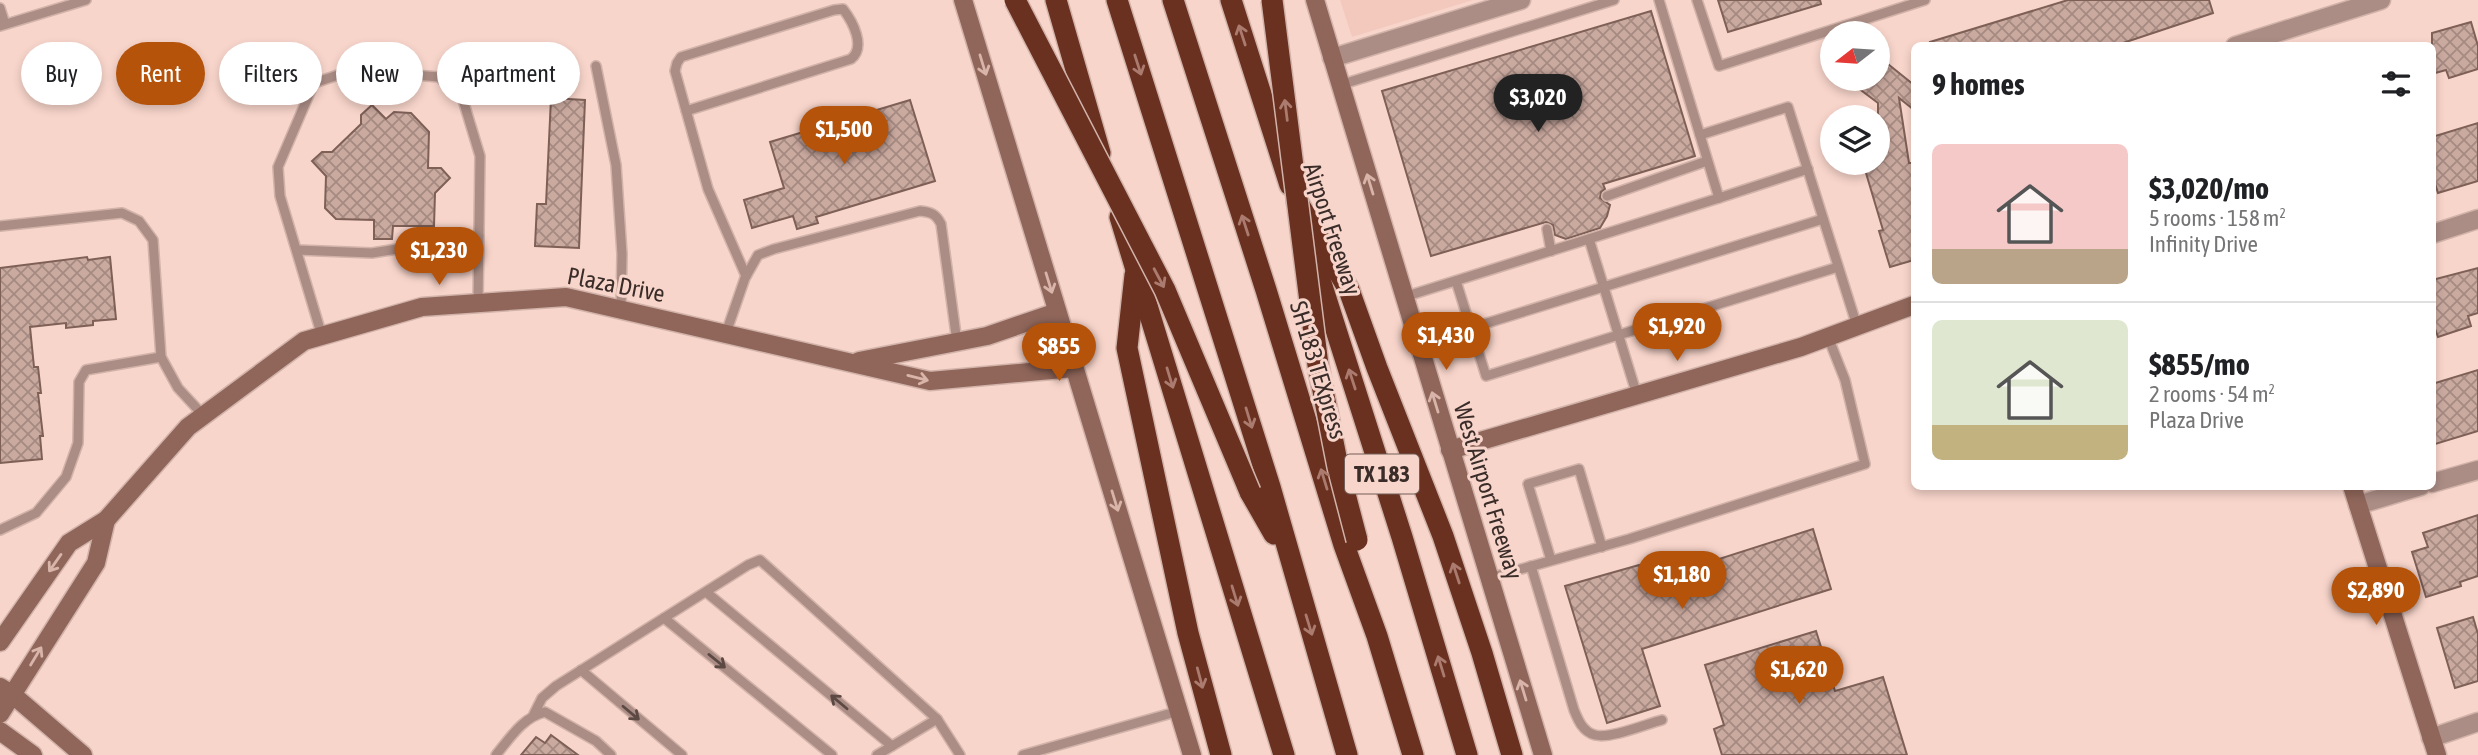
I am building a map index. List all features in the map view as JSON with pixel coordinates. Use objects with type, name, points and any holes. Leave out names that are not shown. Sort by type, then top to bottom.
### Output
[{"type":"highway","points":[[1015,0],[1165,290],[1260,490],[1290,560],[1348,755]]},
{"type":"highway","points":[[1056,0],[1096,142],[1284,755]]},
{"type":"highway","points":[[1117,0],[1207,283],[1260,490]]},
{"type":"highway","name":"SH 183 TEXpress","points":[[1173,0],[1266,290],[1351,542]]},
{"type":"highway","name":"Airport Freeway","points":[[1231,0],[1402,537],[1467,755]]},
{"type":"highway","points":[[1272,0],[1318,365],[1351,542],[1413,755]]},
{"type":"highway","points":[[1293,194],[1349,290],[1443,536],[1512,755]]},
{"type":"highway","points":[[1136,266],[1126,348],[1188,633],[1221,755]]},
{"type":"street","points":[[963,0],[1192,755]]},
{"type":"street","name":"West Airport Freeway","points":[[1315,0],[1543,755]]},
{"type":"street","points":[[1332,58],[1521,0]]},
{"type":"street","points":[[2248,42],[2381,0]]},
{"type":"street","points":[[2436,233],[2478,219]]},
{"type":"street","name":"Plaza Drive","points":[[0,642],[69,543],[106,520],[188,427],[203,415],[304,341],[422,307],[566,297],[930,381],[1074,368]]},
{"type":"street","points":[[1450,450],[1801,347],[1911,306]]},
{"type":"street","name":"Plaza Drive","points":[[852,362],[987,336],[1057,312]]},
{"type":"street","points":[[2436,482],[2478,470]]},
{"type":"street","points":[[2353,490],[2434,746],[2478,722]]},
{"type":"street","points":[[2358,505],[2408,490]]},
{"type":"street","name":"Plaza Drive","points":[[0,714],[6,691],[96,563],[106,520]]},
{"type":"street","points":[[6,691],[83,755]]},
{"type":"street","points":[[0,731],[33,755]]},
{"type":"lane","points":[[0,8],[3,25],[86,0]]},
{"type":"lane","points":[[1340,85],[1614,0]]},
{"type":"lane","points":[[1659,0],[1719,198]]},
{"type":"lane","points":[[1697,0],[1719,66],[1925,0]]},
{"type":"lane","points":[[686,111],[851,59],[858,54],[859,47],[850,18],[843,9],[834,10],[681,57],[677,63],[675,71],[686,111],[708,189],[746,276]]},
{"type":"lane","points":[[596,66],[617,165],[622,254],[621,309]]},
{"type":"lane","points":[[322,335],[281,196],[278,167],[314,83],[353,70],[439,77],[463,100],[480,156],[478,303]]},
{"type":"lane","points":[[1700,135],[1788,107],[1857,326]]},
{"type":"lane","points":[[1607,195],[1707,161]]},
{"type":"lane","points":[[1404,297],[1808,169]]},
{"type":"lane","points":[[726,333],[746,276],[758,255],[920,211],[937,216],[941,224],[957,342]]},
{"type":"lane","points":[[0,226],[122,213],[139,220],[153,240],[162,357],[178,388],[203,415]]},
{"type":"lane","points":[[1471,328],[1824,219]]},
{"type":"lane","points":[[1547,229],[1551,251]]},
{"type":"lane","points":[[297,250],[372,253],[479,236]]},
{"type":"lane","points":[[1589,239],[1637,395]]},
{"type":"lane","points":[[1456,281],[1486,376],[1838,267]]},
{"type":"lane","points":[[1489,578],[1602,547],[1866,464],[1844,380],[1828,337]]},
{"type":"lane","points":[[0,530],[36,513],[66,477],[78,443],[79,382],[86,370],[162,357]]},
{"type":"lane","points":[[1551,561],[1528,484],[1580,468],[1602,547]]},
{"type":"lane","points":[[496,755],[519,727],[534,714],[542,698],[581,670],[760,560],[937,719],[960,755]]},
{"type":"lane","points":[[1531,566],[1574,710],[1585,730],[1595,735],[1609,735],[1662,720]]},
{"type":"lane","points":[[706,592],[892,746]]},
{"type":"lane","points":[[664,618],[832,755]]},
{"type":"lane","points":[[581,670],[682,755]]},
{"type":"lane","points":[[1023,755],[1179,711]]},
{"type":"lane","points":[[534,714],[545,712],[596,741],[611,755]]},
{"type":"lane","points":[[877,755],[937,719]]},
{"type":"shaded area","points":[[1340,0],[1473,0],[1352,37]]},
{"type":"building","points":[[1718,0],[1820,0],[1821,4],[1728,32]]},
{"type":"building","points":[[2068,0],[2209,0],[2213,13],[2126,42],[1930,42]]},
{"type":"building","points":[[1651,11],[1695,156],[1603,184],[1605,189],[1600,198],[1610,205],[1600,228],[1566,239],[1555,235],[1553,225],[1546,222],[1431,256],[1382,91]]},
{"type":"building","points":[[2471,22],[2478,46],[2478,69],[2449,78],[2446,70],[2436,73],[2436,42],[2432,42],[2432,33]]},
{"type":"building","points":[[1890,66],[1911,83],[1911,108],[1899,98],[1911,163],[1911,261],[1890,267],[1879,231],[1883,230],[1867,175],[1890,175],[1890,105],[1878,103],[1862,91],[1890,91]]},
{"type":"building","points":[[580,100],[585,100],[579,248],[535,246],[537,204],[546,204],[551,105],[580,105]]},
{"type":"building","points":[[910,100],[935,181],[816,217],[818,223],[797,229],[793,216],[752,228],[744,200],[784,188],[770,142]]},
{"type":"building","points":[[372,105],[386,119],[394,112],[411,113],[429,132],[428,168],[441,168],[450,178],[435,193],[434,226],[393,226],[392,239],[374,239],[374,220],[336,219],[325,208],[326,176],[312,161],[322,152],[332,152],[361,124],[361,115]]},
{"type":"building","points":[[2478,123],[2478,181],[2438,193],[2436,136]]},
{"type":"building","points":[[87,257],[88,260],[110,257],[116,319],[93,321],[93,325],[66,328],[66,323],[30,327],[34,367],[38,367],[41,393],[38,393],[43,436],[40,436],[42,459],[0,463],[0,268]]},
{"type":"building","points":[[2478,268],[2478,313],[2468,316],[2471,326],[2438,337],[2436,279]]},
{"type":"building","points":[[2478,370],[2478,431],[2436,444],[2436,383]]},
{"type":"building","points":[[2478,515],[2478,576],[2460,582],[2461,586],[2426,597],[2412,552],[2428,547],[2423,533]]},
{"type":"building","points":[[1813,529],[1831,589],[1642,649],[1660,706],[1607,723],[1565,586],[1639,565],[1644,583]]},
{"type":"building","points":[[2473,617],[2478,634],[2478,681],[2455,688],[2437,628]]},
{"type":"building","points":[[1816,631],[1835,691],[1883,677],[1907,755],[1722,755],[1714,729],[1724,725],[1705,665]]},
{"type":"building","points":[[551,735],[578,755],[521,755],[536,737],[545,743]]}]
